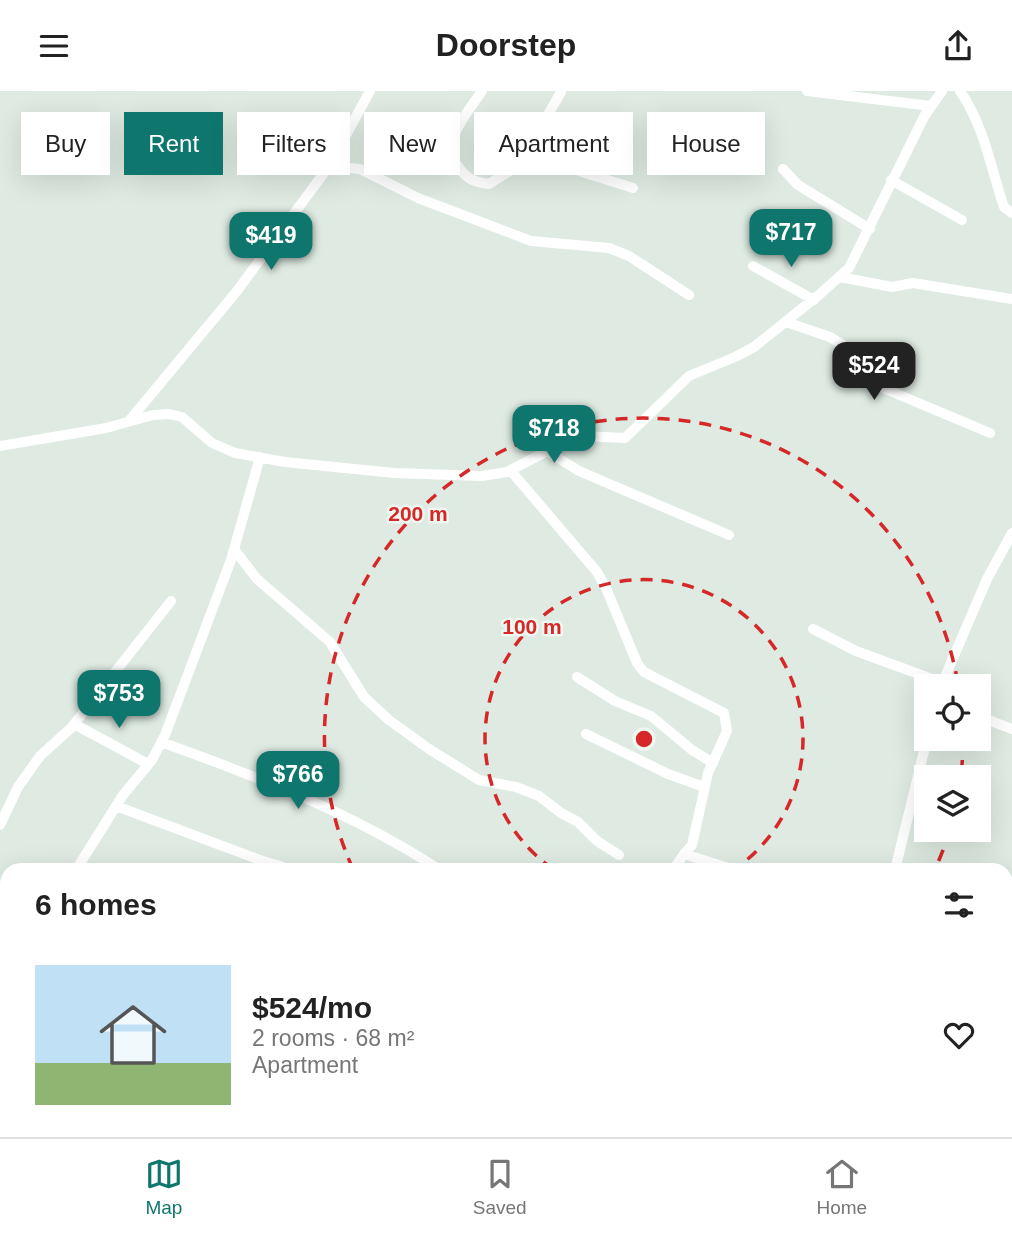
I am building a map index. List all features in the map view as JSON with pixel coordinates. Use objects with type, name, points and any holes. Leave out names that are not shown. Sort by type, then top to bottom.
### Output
[{"type":"street","points":[[350,128],[370,91]]},
{"type":"street","points":[[482,91],[454,134],[453,159],[466,178],[489,184],[503,175]]},
{"type":"street","points":[[809,91],[931,106]]},
{"type":"street","points":[[0,446],[169,414],[182,417],[212,443],[235,453],[394,473],[482,476],[511,471],[582,436],[625,438],[689,376],[745,352],[814,300],[849,268],[870,229],[891,180],[942,91]]},
{"type":"street","points":[[960,91],[967,100],[986,149],[1004,207],[1012,213]]},
{"type":"street","points":[[549,112],[561,92]]},
{"type":"street","points":[[350,168],[360,169],[418,198],[531,241],[609,248],[629,256],[689,295]]},
{"type":"street","points":[[783,169],[798,185],[870,229]]},
{"type":"street","points":[[129,421],[237,291],[322,175]]},
{"type":"street","points":[[592,175],[633,188]]},
{"type":"street","points":[[891,180],[962,220]]},
{"type":"street","points":[[753,266],[814,300]]},
{"type":"street","points":[[840,277],[892,287],[913,283],[1012,299]]},
{"type":"street","points":[[786,322],[830,337],[844,345],[852,365],[871,383],[990,433]]},
{"type":"street","points":[[547,451],[579,471],[729,535]]},
{"type":"street","points":[[80,863],[161,742],[234,549],[260,457]]},
{"type":"street","points":[[511,471],[597,572],[637,663],[644,672],[724,713],[727,731],[704,787],[698,827],[692,845],[678,863]]},
{"type":"street","points":[[946,674],[986,579],[1012,533]]},
{"type":"street","points":[[234,549],[257,579],[330,642],[364,697],[389,720],[479,780],[516,787],[539,796],[578,822],[597,841],[619,855]]},
{"type":"street","points":[[0,825],[18,787],[40,755],[74,724],[171,601]]},
{"type":"street","points":[[813,629],[856,651],[916,674]]},
{"type":"street","points":[[577,677],[614,701],[651,716],[692,750],[713,763]]},
{"type":"street","points":[[991,721],[1012,729]]},
{"type":"street","points":[[74,724],[148,764]]},
{"type":"street","points":[[586,734],[668,774],[704,787]]},
{"type":"street","points":[[161,742],[267,780],[314,801],[385,836],[429,863]]},
{"type":"street","points":[[897,863],[924,751]]},
{"type":"street","points":[[116,806],[270,863]]},
{"type":"street","points":[[684,854],[713,863]]}]
